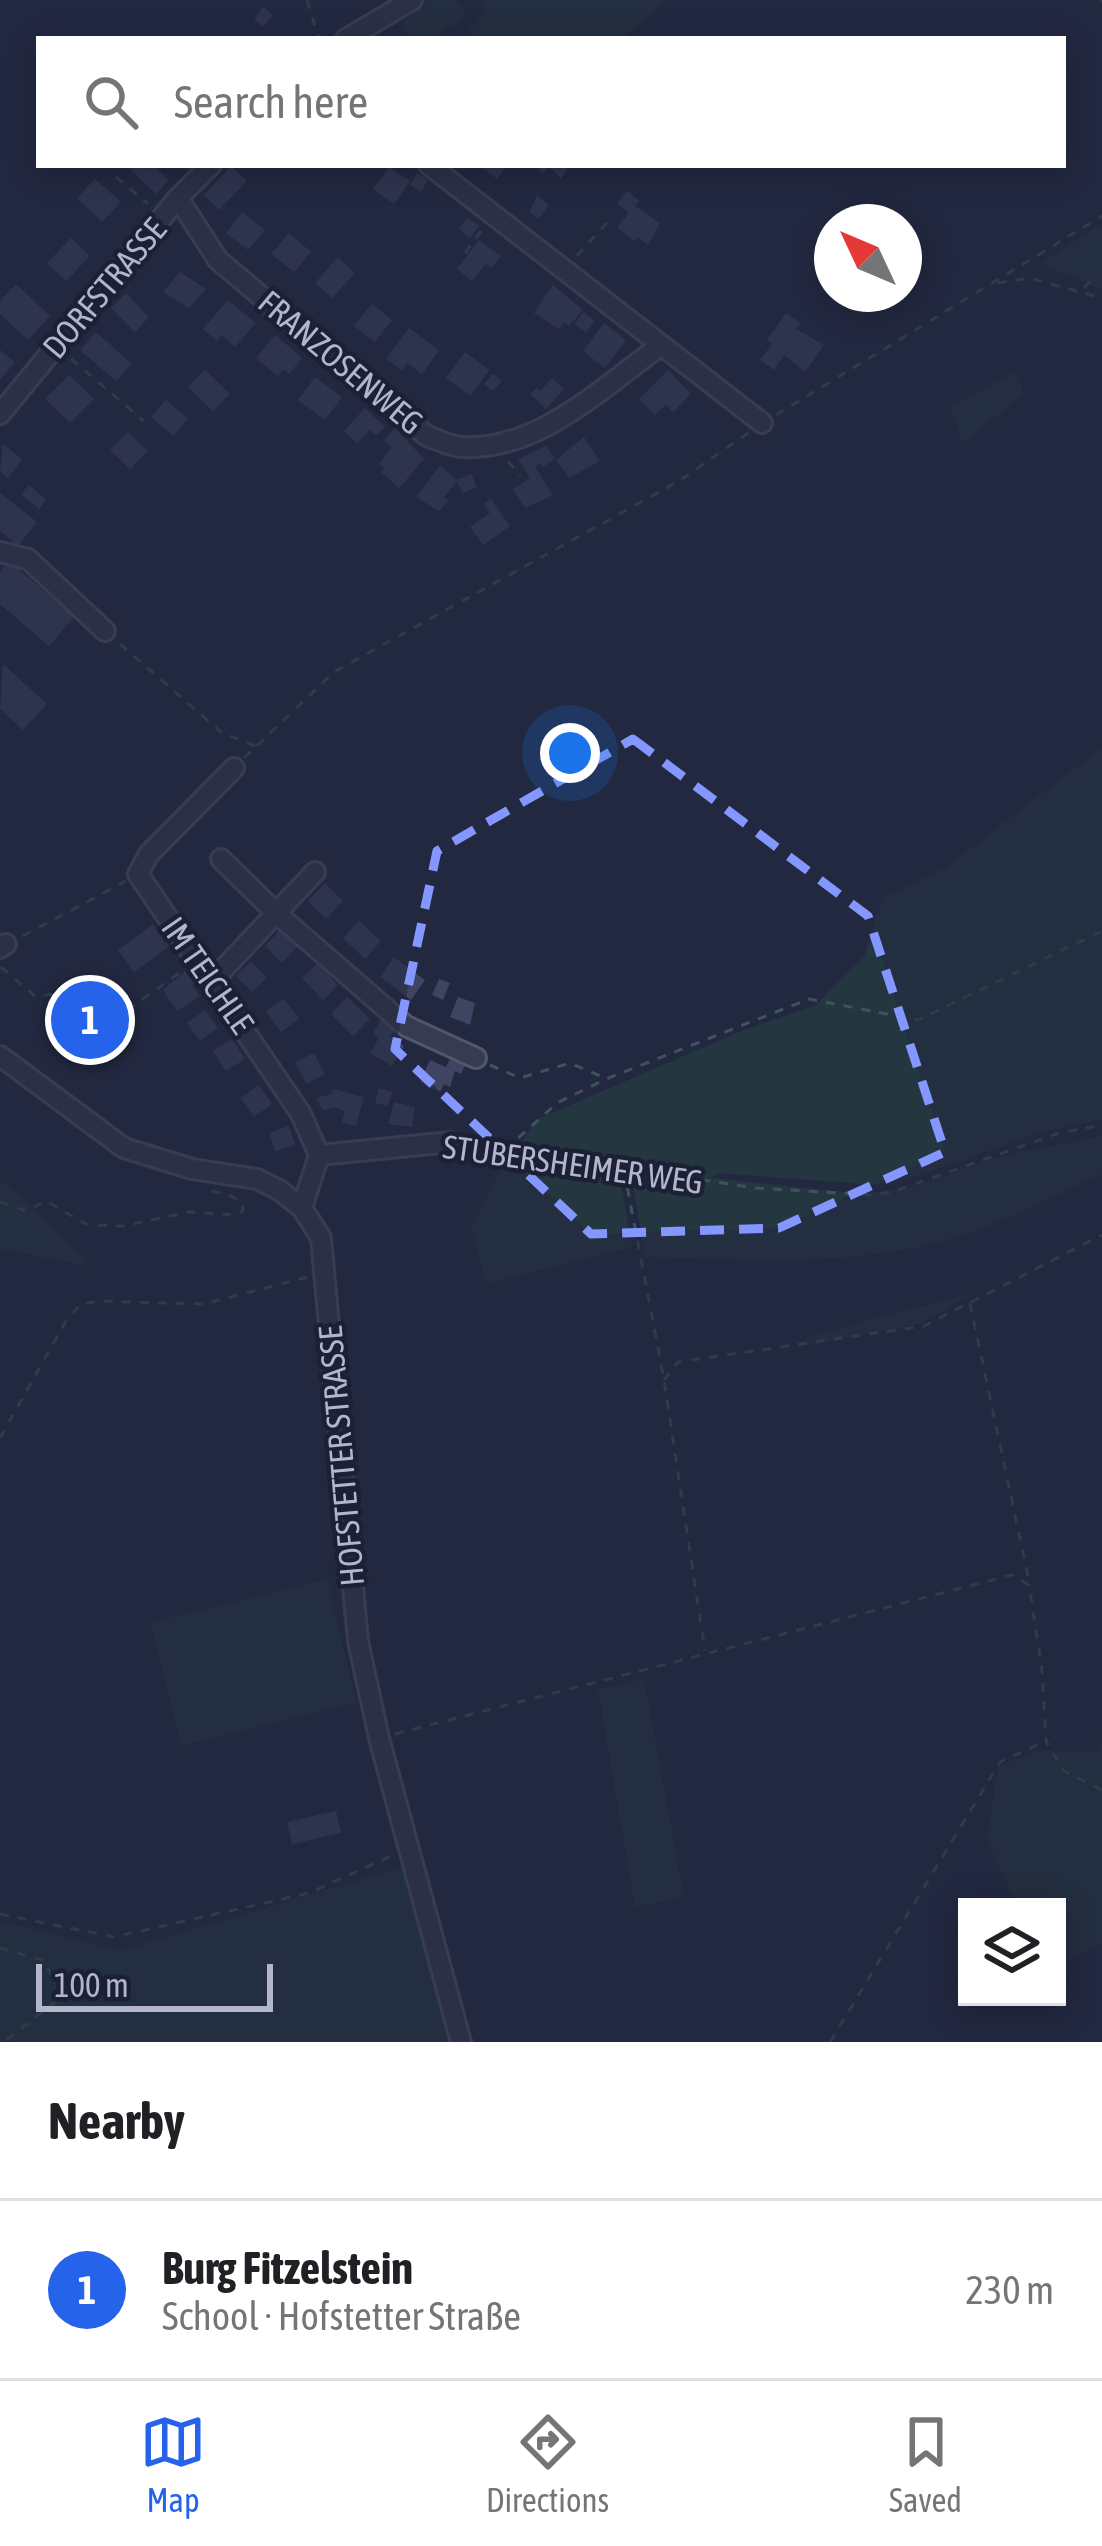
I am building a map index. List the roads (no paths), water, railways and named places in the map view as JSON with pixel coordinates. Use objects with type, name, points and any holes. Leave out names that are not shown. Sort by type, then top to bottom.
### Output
[{"type":"street","points":[[351,36],[412,0]]},
{"type":"street","name":"DORFSTRASSE","points":[[0,414],[208,168]]},
{"type":"street","points":[[433,168],[762,423]]},
{"type":"street","name":"FRANZOSENWEG","points":[[178,198],[218,260],[428,436],[459,448],[496,445],[553,423],[660,346]]},
{"type":"street","points":[[0,552],[28,559],[105,631]]},
{"type":"street","name":"IM TEICHLE","points":[[234,768],[148,854],[138,874],[301,1114],[319,1155]]},
{"type":"street","points":[[221,859],[406,1026],[476,1058]]},
{"type":"street","points":[[213,980],[315,872]]},
{"type":"street","points":[[0,1056],[124,1148],[191,1169],[257,1179],[302,1208],[319,1155]]},
{"type":"street","name":"STUBERSHEIMER WEG","points":[[319,1155],[451,1142]]},
{"type":"street","name":"HOFSTETTER STRASSE","points":[[302,1208],[321,1238],[326,1272],[358,1641],[379,1738],[461,2042]]},
{"type":"place","name":"Burg Fitzelstein","points":[[90,1020]]}]
